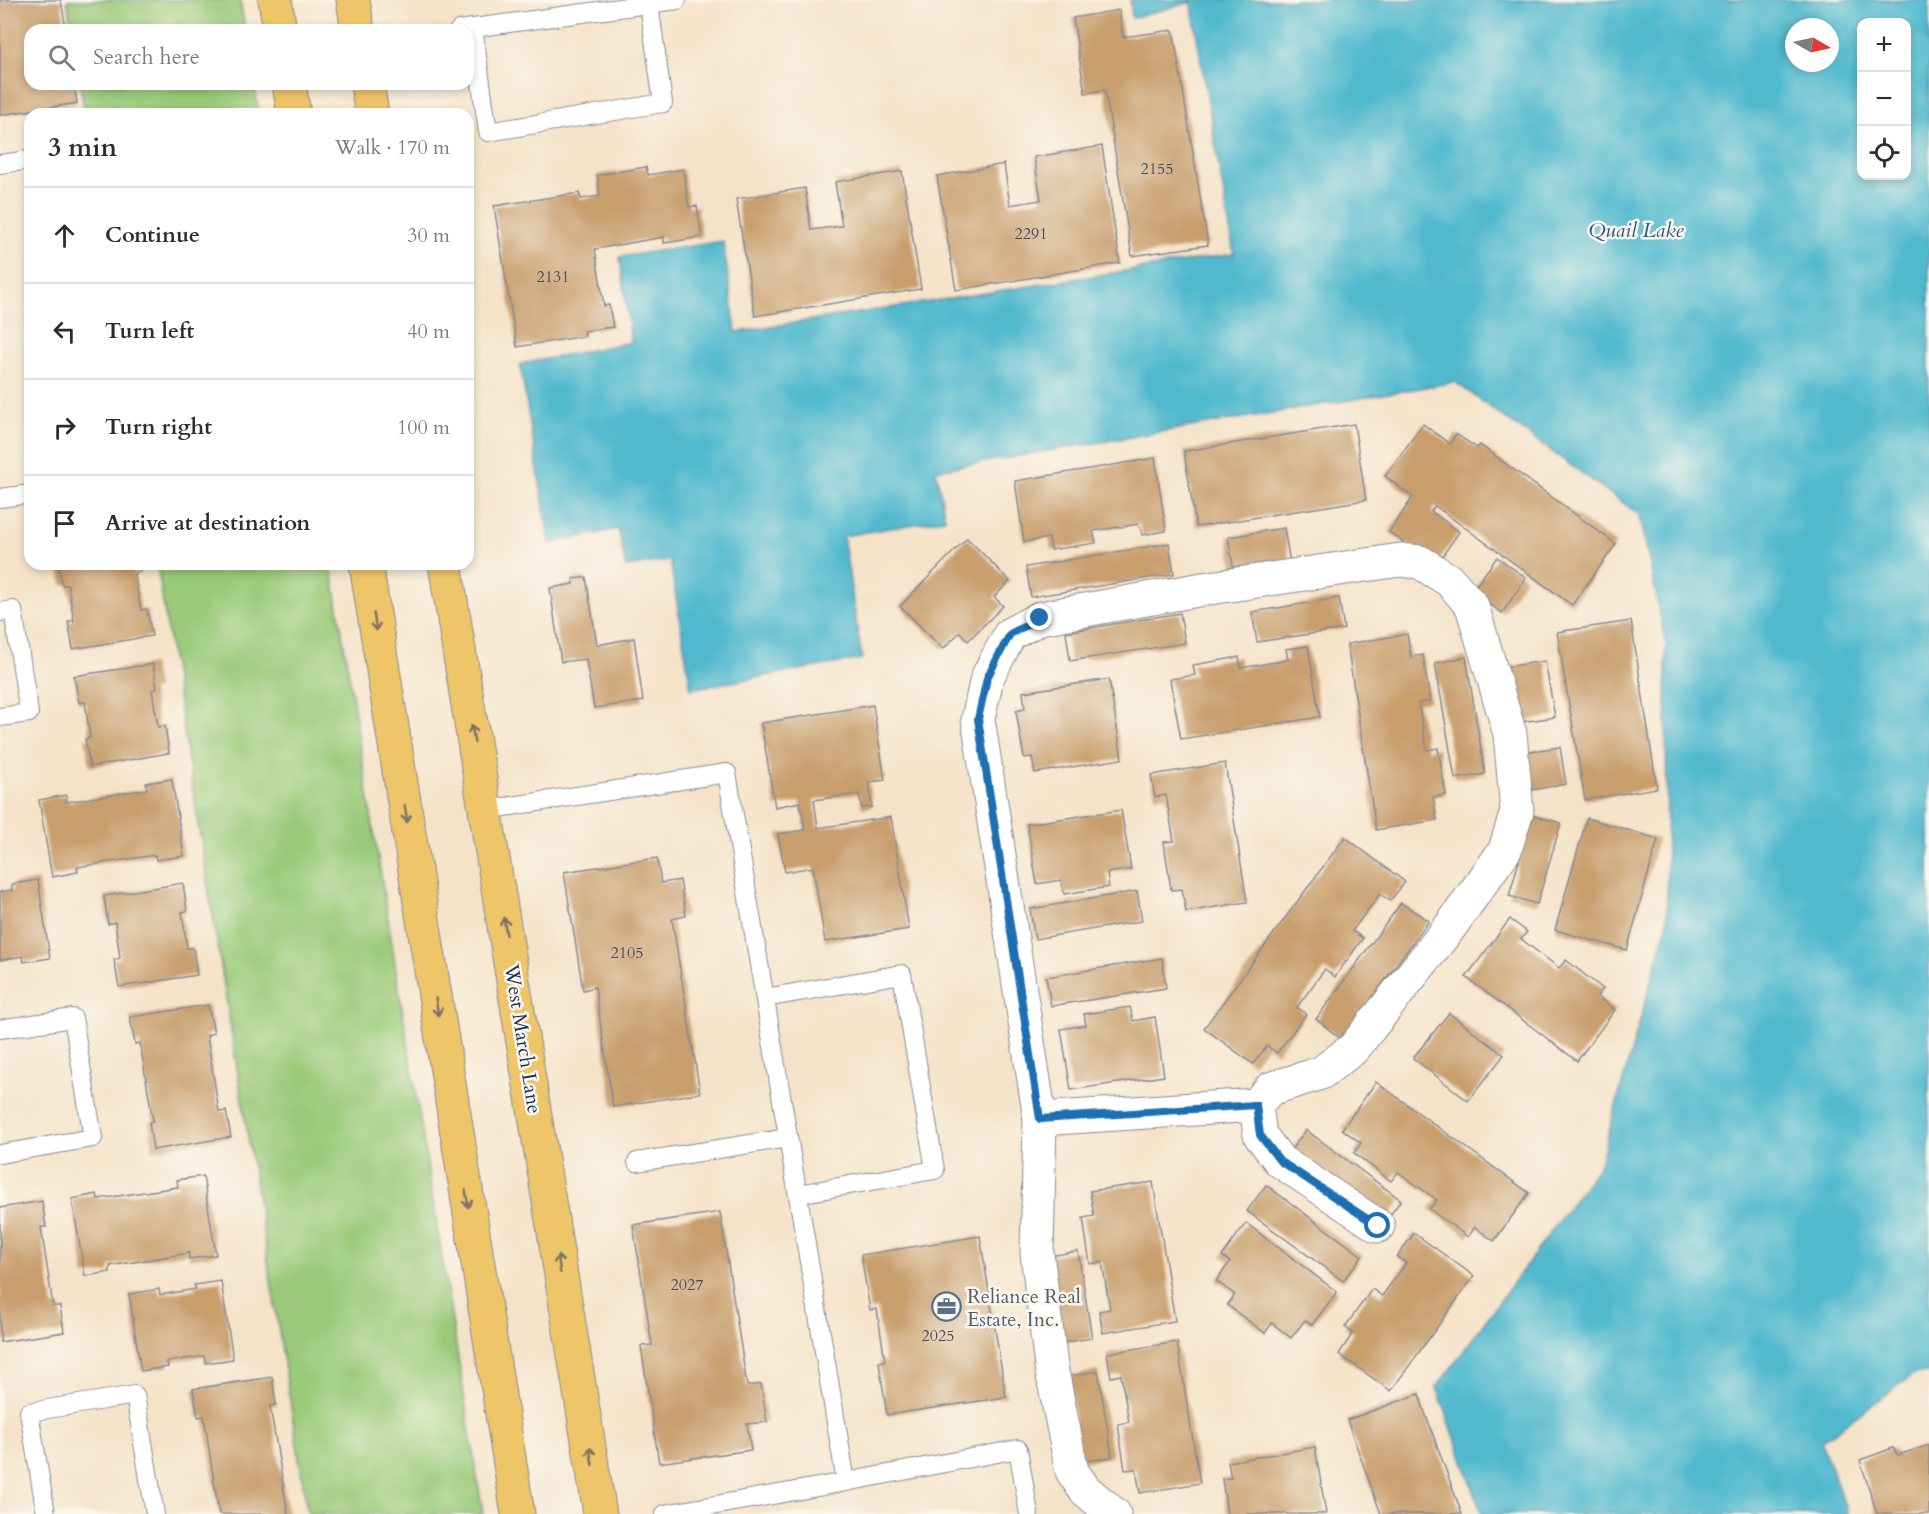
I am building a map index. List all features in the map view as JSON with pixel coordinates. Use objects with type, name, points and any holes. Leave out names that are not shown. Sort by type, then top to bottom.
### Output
[{"type":"main road","points":[[275,0],[279,24]]},
{"type":"main road","points":[[353,0],[357,24]]},
{"type":"main road","points":[[290,90],[293,108]]},
{"type":"main road","points":[[368,90],[371,108]]},
{"type":"main road","points":[[367,570],[518,1514]]},
{"type":"main road","name":"West March Lane","points":[[447,570],[600,1514]]},
{"type":"street","points":[[1040,1119],[1256,1105],[1270,1089],[1321,1073],[1353,1049],[1450,927],[1505,850],[1517,811],[1510,734],[1472,606],[1450,581],[1420,562],[1400,560],[1203,589],[1040,618],[1010,634],[987,678],[978,719],[1040,1119],[1036,1253],[1050,1366],[1072,1470],[1086,1490],[1114,1514]]},
{"type":"street","points":[[1256,1105],[1260,1135],[1280,1161],[1378,1226]]},
{"type":"lane","points":[[474,28],[677,0]]},
{"type":"lane","points":[[474,66],[488,132],[663,103],[649,4]]},
{"type":"lane","points":[[0,164],[24,161]]},
{"type":"lane","points":[[0,498],[24,495]]},
{"type":"lane","points":[[0,612],[13,610],[29,713],[0,717]]},
{"type":"lane","points":[[486,810],[727,773],[846,1482]]},
{"type":"lane","points":[[765,998],[902,974],[910,1020],[935,1170],[798,1194]]},
{"type":"lane","points":[[0,1029],[73,1018],[93,1138],[0,1154]]},
{"type":"lane","points":[[637,1162],[789,1138]]},
{"type":"lane","points":[[46,1514],[30,1412],[135,1395],[155,1514]]},
{"type":"lane","points":[[665,1514],[1018,1449],[1029,1514]]},
{"type":"green space","points":[[67,0],[240,0],[244,24],[71,24]]},
{"type":"green space","points":[[81,90],[255,90],[258,108],[84,108]]},
{"type":"green space","points":[[158,570],[332,570],[483,1514],[308,1514]]},
{"type":"water","name":"Quail Lake","points":[[1130,0],[1929,0],[1929,1373],[1915,1373],[1821,1442],[1848,1514],[1482,1514],[1437,1387],[1599,1166],[1667,925],[1666,645],[1640,515],[1455,382],[936,470],[945,519],[843,536],[862,659],[691,689],[670,560],[626,567],[618,529],[550,543],[520,364],[631,342],[620,257],[723,241],[736,332],[1234,254],[1191,2],[1132,18]]},
{"type":"building","points":[[0,0],[61,0],[65,24],[24,24],[24,90],[75,90],[77,103],[45,108],[24,108],[24,111],[0,115]]},
{"type":"building","points":[[1119,10],[1123,37],[1173,30],[1208,245],[1132,256],[1105,90],[1085,93],[1073,18]]},
{"type":"building","points":[[1102,146],[1120,263],[956,290],[937,176],[1004,164],[1010,205],[1041,200],[1034,157]]},
{"type":"building","points":[[646,167],[648,175],[683,169],[689,207],[697,206],[702,237],[664,243],[664,237],[595,249],[604,306],[609,305],[613,327],[584,331],[585,336],[517,347],[494,206],[579,193],[581,199],[600,196],[597,175]]},
{"type":"building","points":[[902,171],[921,289],[755,316],[736,199],[805,188],[811,230],[842,226],[835,182]]},
{"type":"building","points":[[1354,424],[1366,500],[1196,527],[1184,451]]},
{"type":"building","points":[[1423,424],[1450,444],[1456,434],[1477,448],[1480,445],[1616,544],[1572,605],[1435,506],[1431,511],[1459,532],[1436,565],[1389,532],[1413,497],[1385,476]]},
{"type":"building","points":[[1155,458],[1166,531],[1142,535],[1139,524],[1093,531],[1096,543],[1051,550],[1049,538],[1024,542],[1015,481]]},
{"type":"building","points":[[1284,528],[1291,569],[1235,577],[1228,537]]},
{"type":"building","points":[[967,538],[1010,581],[994,597],[1003,606],[968,641],[960,632],[943,649],[900,606]]},
{"type":"building","points":[[1169,543],[1174,574],[1031,597],[1026,567]]},
{"type":"building","points":[[1497,557],[1526,578],[1502,613],[1472,591]]},
{"type":"building","points":[[59,570],[140,570],[140,572],[134,573],[141,610],[147,609],[152,636],[73,649],[68,621],[74,621],[68,585],[62,585]]},
{"type":"building","points":[[586,577],[597,645],[634,638],[643,701],[594,708],[586,659],[561,662],[550,588],[574,584],[573,579]]},
{"type":"building","points":[[1339,598],[1344,629],[1257,642],[1252,612]]},
{"type":"building","points":[[1180,613],[1185,643],[1070,661],[1066,632]]},
{"type":"building","points":[[1631,621],[1657,788],[1585,800],[1557,632]]},
{"type":"building","points":[[1407,634],[1411,657],[1423,655],[1430,701],[1418,703],[1427,750],[1438,748],[1446,795],[1433,797],[1437,820],[1376,830],[1347,644]]},
{"type":"building","points":[[1308,646],[1320,717],[1181,739],[1170,679],[1195,675],[1193,665],[1239,657],[1241,668],[1288,660],[1286,649]]},
{"type":"building","points":[[1466,657],[1485,774],[1455,779],[1435,663]]},
{"type":"building","points":[[1545,661],[1555,717],[1514,723],[1505,667]]},
{"type":"building","points":[[153,664],[157,689],[152,690],[158,727],[165,726],[169,753],[90,767],[85,739],[90,738],[85,702],[79,703],[74,676]]},
{"type":"building","points":[[1109,679],[1122,759],[1035,773],[1032,757],[1024,758],[1016,711],[1025,709],[1023,692]]},
{"type":"building","points":[[873,705],[885,780],[869,782],[872,807],[862,808],[859,794],[814,800],[818,828],[891,817],[909,929],[825,942],[813,867],[785,872],[778,834],[805,830],[800,802],[775,807],[761,723]]},
{"type":"building","points":[[1560,747],[1566,784],[1525,791],[1524,752]]},
{"type":"building","points":[[1225,763],[1247,902],[1186,912],[1182,889],[1171,890],[1164,842],[1174,841],[1166,795],[1155,797],[1151,775]]},
{"type":"building","points":[[172,779],[184,856],[156,860],[155,855],[77,867],[78,872],[52,877],[39,800],[66,795],[67,802],[147,789],[146,783]]},
{"type":"building","points":[[1121,810],[1131,869],[1107,873],[1109,887],[1064,894],[1061,880],[1037,884],[1027,824]]},
{"type":"building","points":[[1532,815],[1561,823],[1537,904],[1509,896]]},
{"type":"building","points":[[1587,818],[1658,839],[1627,950],[1555,930]]},
{"type":"building","points":[[1345,837],[1405,882],[1390,901],[1380,894],[1352,931],[1363,938],[1335,977],[1325,969],[1297,1007],[1306,1014],[1277,1053],[1267,1046],[1253,1064],[1204,1028]]},
{"type":"building","points":[[657,858],[661,883],[680,880],[686,916],[672,919],[700,1093],[613,1107],[595,987],[583,990],[564,872]]},
{"type":"building","points":[[38,880],[50,958],[24,962],[23,956],[0,960],[0,892],[12,890],[12,884]]},
{"type":"building","points":[[183,883],[187,911],[182,912],[187,948],[193,948],[197,975],[119,987],[114,960],[120,958],[115,922],[108,924],[104,896]]},
{"type":"building","points":[[1137,891],[1142,921],[1035,939],[1030,909]]},
{"type":"building","points":[[1401,903],[1429,921],[1341,1039],[1316,1019]]},
{"type":"building","points":[[1510,919],[1527,932],[1521,939],[1559,968],[1566,960],[1603,989],[1597,996],[1615,1010],[1577,1061],[1466,977]]},
{"type":"building","points":[[1162,958],[1166,988],[1051,1006],[1046,977]]},
{"type":"building","points":[[208,1005],[214,1033],[207,1035],[219,1112],[226,1111],[231,1137],[153,1150],[149,1122],[153,1121],[140,1043],[135,1044],[130,1017]]},
{"type":"building","points":[[1130,1007],[1133,1021],[1155,1017],[1164,1076],[1071,1090],[1061,1029],[1086,1025],[1084,1014]]},
{"type":"building","points":[[1449,1013],[1504,1055],[1468,1101],[1413,1058]]},
{"type":"building","points":[[1376,1082],[1529,1193],[1494,1241],[1475,1227],[1468,1237],[1429,1209],[1437,1200],[1398,1172],[1391,1181],[1354,1153],[1361,1143],[1342,1129]]},
{"type":"building","points":[[1306,1130],[1401,1200],[1383,1225],[1287,1155]]},
{"type":"building","points":[[203,1176],[216,1255],[189,1259],[189,1253],[110,1266],[110,1272],[85,1276],[72,1199],[97,1194],[98,1199],[178,1187],[177,1180]]},
{"type":"building","points":[[1153,1182],[1175,1321],[1103,1333],[1099,1311],[1110,1309],[1102,1262],[1090,1264],[1083,1218],[1094,1216],[1090,1191]]},
{"type":"building","points":[[1266,1185],[1362,1256],[1343,1281],[1247,1211]]},
{"type":"building","points":[[42,1201],[46,1227],[41,1227],[53,1306],[60,1306],[64,1332],[0,1342],[0,1208]]},
{"type":"building","points":[[720,1212],[747,1386],[761,1384],[767,1422],[747,1424],[751,1450],[659,1463],[641,1346],[652,1345],[633,1225]]},
{"type":"building","points":[[1246,1223],[1337,1292],[1312,1325],[1305,1320],[1291,1338],[1272,1323],[1265,1333],[1227,1305],[1235,1295],[1216,1281],[1230,1262],[1222,1256]]},
{"type":"building","points":[[1414,1233],[1474,1276],[1391,1391],[1339,1354],[1353,1333],[1345,1327],[1372,1289],[1382,1296],[1406,1263],[1397,1257]]},
{"type":"building","points":[[980,1236],[1006,1397],[887,1415],[879,1362],[885,1361],[877,1309],[870,1310],[861,1255]]},
{"type":"building","points":[[1078,1251],[1092,1338],[1062,1343],[1049,1256]]},
{"type":"building","points":[[221,1281],[233,1359],[206,1363],[204,1356],[167,1362],[168,1367],[141,1371],[129,1294],[159,1289],[160,1295],[196,1289],[194,1285]]},
{"type":"building","points":[[1177,1342],[1200,1483],[1140,1493],[1136,1469],[1125,1470],[1118,1424],[1129,1422],[1121,1375],[1111,1377],[1107,1353]]},
{"type":"building","points":[[1098,1371],[1112,1457],[1081,1462],[1068,1376]]},
{"type":"building","points":[[272,1377],[276,1405],[270,1406],[288,1514],[219,1514],[204,1416],[198,1417],[193,1389]]},
{"type":"building","points":[[1419,1394],[1462,1514],[1381,1514],[1347,1420]]},
{"type":"building","points":[[1929,1445],[1929,1514],[1877,1514],[1860,1460],[1893,1448],[1898,1455]]},
{"type":"building","points":[[1315,1447],[1326,1514],[1227,1514],[1222,1479],[1231,1478],[1228,1462]]},
{"type":"place","name":"Reliance Real Estate, Inc.","points":[[946,1307]]},
{"type":"route","points":[[1040,618],[1010,634],[987,678],[978,719],[982,757],[1040,1119],[1256,1105],[1260,1135],[1280,1161],[1378,1226]]}]
